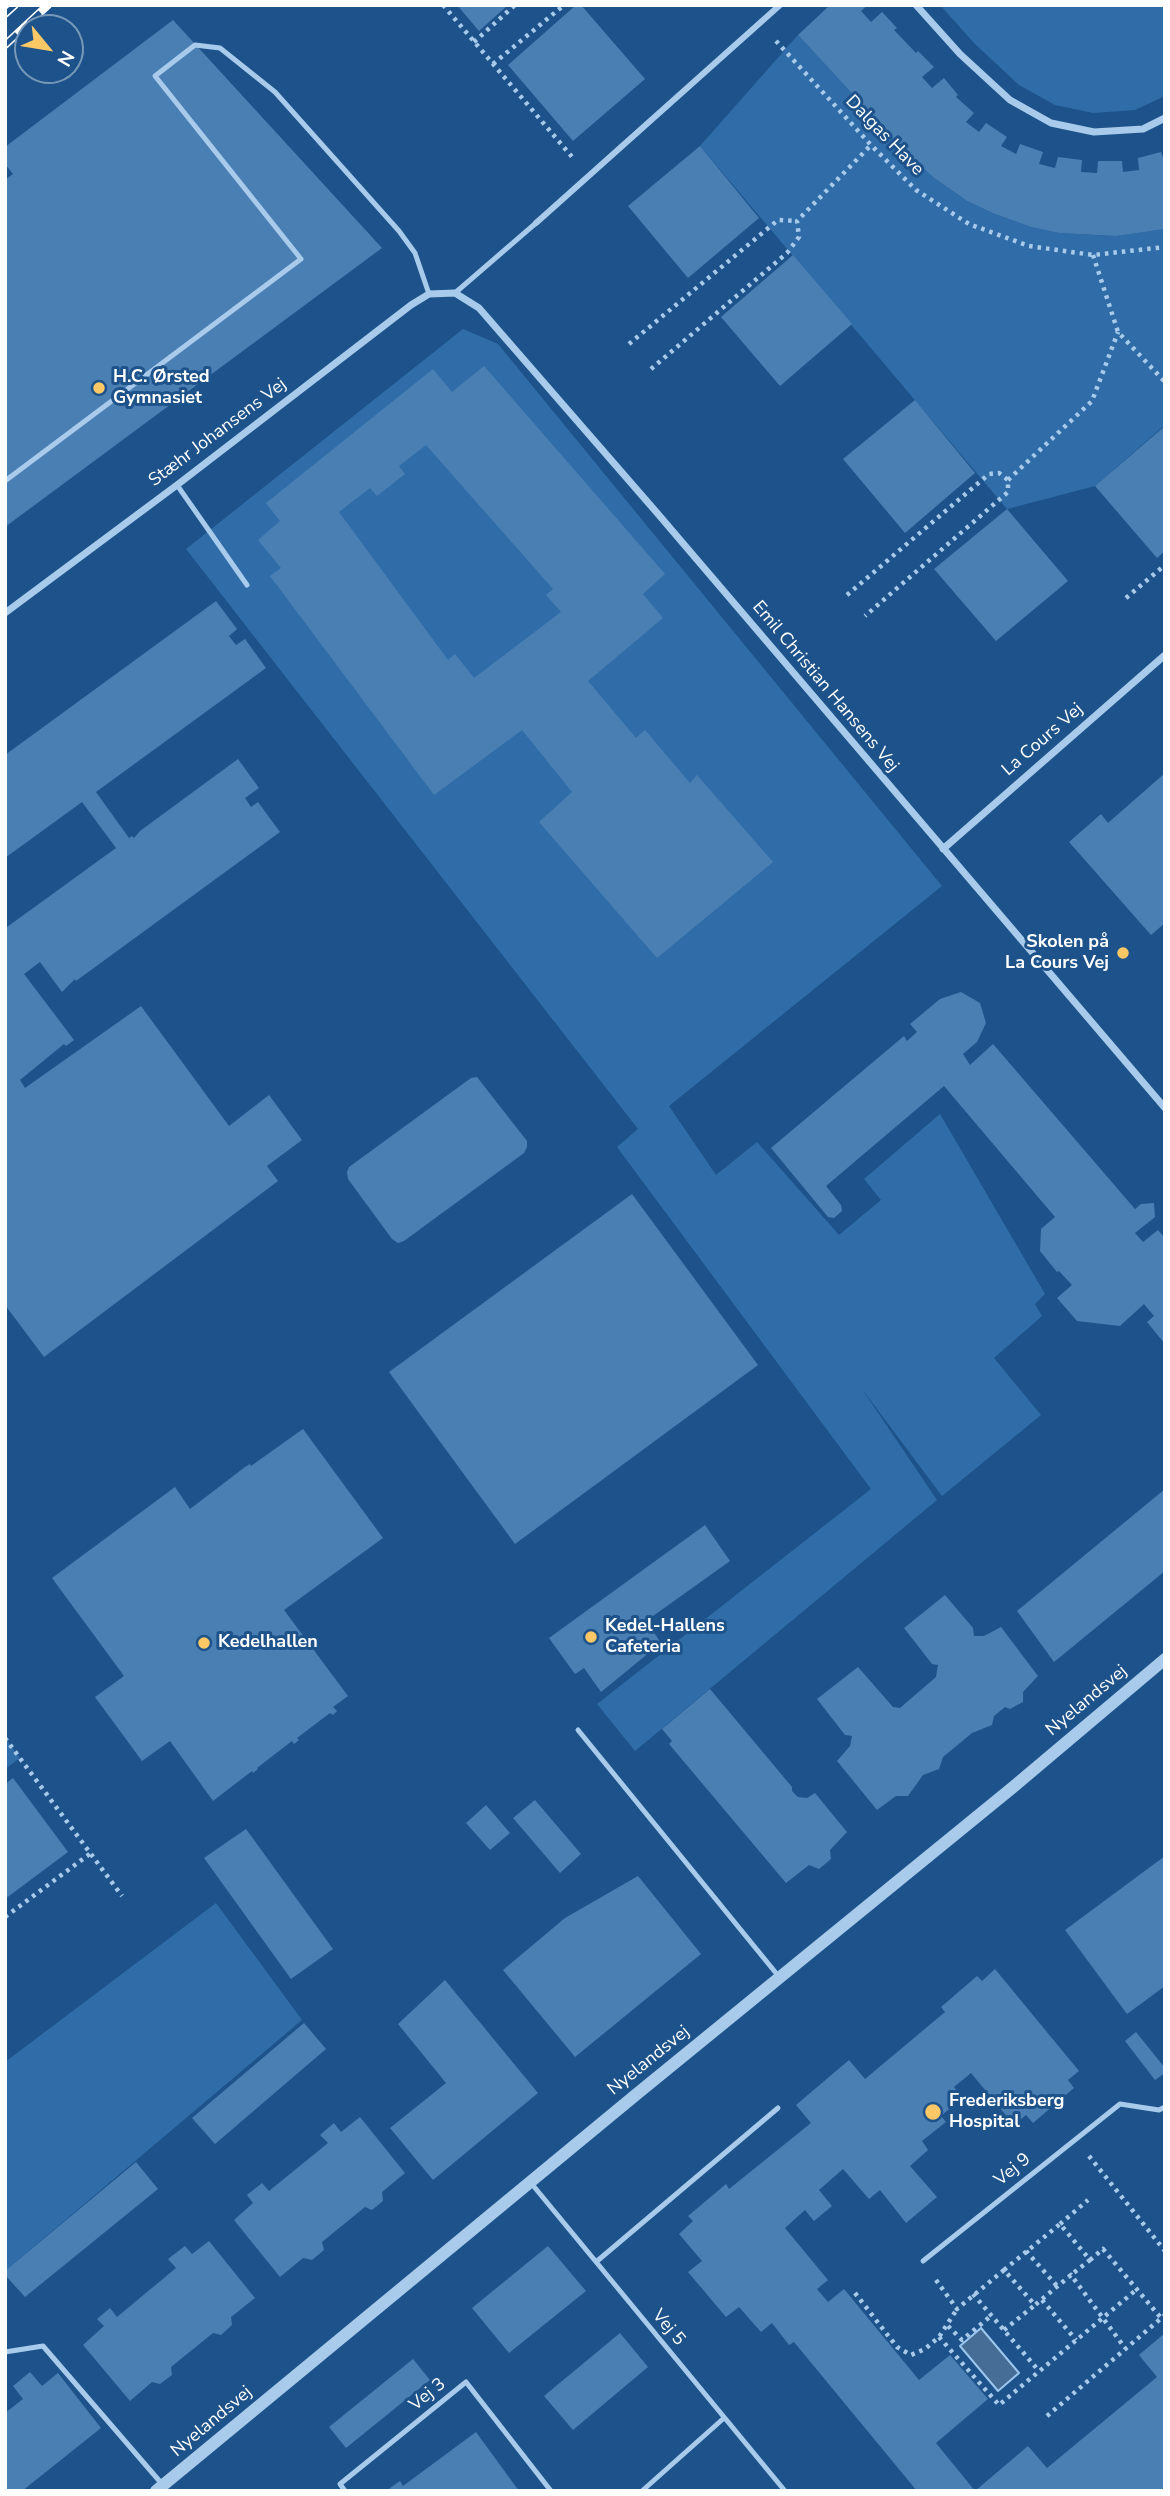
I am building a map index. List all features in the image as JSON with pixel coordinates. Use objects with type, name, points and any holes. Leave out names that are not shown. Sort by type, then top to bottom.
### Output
[{"type":"street","points":[[536,223],[780,5]]},
{"type":"street","points":[[916,5],[960,54],[1010,100],[1051,123],[1094,132],[1143,129],[1165,118]]},
{"type":"street","points":[[429,294],[455,293]]},
{"type":"street","name":"Emil Christian Hansens Vej","points":[[455,293],[479,308],[1165,1108]]},
{"type":"street","name":"Stæhr Johansens Vej","points":[[5,613],[400,313],[429,294]]},
{"type":"street","name":"La Cours Vej","points":[[943,849],[1165,655]]},
{"type":"street","name":"Nyelandsvej","points":[[160,2488],[1165,1659]]},
{"type":"lane","points":[[5,481],[301,258],[155,76],[195,45],[220,48],[275,92],[400,231],[415,253],[429,294]]},
{"type":"lane","points":[[455,293],[536,223]]},
{"type":"lane","points":[[177,485],[247,585]]},
{"type":"lane","points":[[578,1730],[780,1978]]},
{"type":"lane","name":"Vej 9","points":[[923,2261],[1120,2104],[1159,2110],[1165,2107]]},
{"type":"lane","points":[[596,2262],[778,2108]]},
{"type":"lane","name":"Vej 5","points":[[530,2183],[785,2491]]},
{"type":"lane","points":[[5,2352],[43,2346],[160,2488]]},
{"type":"lane","name":"Vej 3","points":[[345,2491],[340,2484],[466,2382],[551,2491]]},
{"type":"lane","points":[[642,2491],[724,2418]]},
{"type":"path","points":[[443,5],[590,177]]},
{"type":"path","points":[[474,41],[515,5]]},
{"type":"path","points":[[493,64],[564,5]]},
{"type":"path","name":"Dalgas Have","points":[[760,23],[871,145],[916,190],[969,224],[1030,246],[1093,255],[1165,247]]},
{"type":"path","points":[[797,222],[871,145]]},
{"type":"path","points":[[629,344],[778,220],[797,222]]},
{"type":"path","points":[[651,369],[787,253],[799,237],[797,222]]},
{"type":"path","points":[[1093,255],[1118,332],[1165,382]]},
{"type":"path","points":[[1007,480],[1092,401],[1118,332]]},
{"type":"path","points":[[846,595],[989,474],[999,473],[1007,480],[1008,492],[865,616]]},
{"type":"path","points":[[1126,598],[1165,565]]},
{"type":"path","points":[[5,1738],[122,1896]]},
{"type":"path","points":[[5,1917],[91,1853]]},
{"type":"path","points":[[1075,2138],[1165,2252]]},
{"type":"path","points":[[855,2293],[897,2347],[911,2355],[939,2337],[957,2309],[1088,2200]]},
{"type":"path","points":[[1060,2224],[1090,2260]]},
{"type":"path","points":[[1004,2330],[1103,2249],[1136,2290],[1163,2316],[1047,2416]]},
{"type":"path","points":[[1026,2251],[1058,2287]]},
{"type":"path","points":[[923,2261],[957,2309]]},
{"type":"path","points":[[1004,2270],[1035,2305]]},
{"type":"path","points":[[1071,2275],[1125,2348]]},
{"type":"path","points":[[939,2337],[999,2405],[1136,2290]]},
{"type":"path","points":[[974,2294],[1039,2371]]},
{"type":"path","points":[[1042,2300],[1076,2340]]},
{"type":"path","points":[[947,2326],[961,2340],[992,2315]]},
{"type":"shaded area","points":[[940,5],[1165,5],[1165,96],[1135,110],[1093,113],[1055,105],[1019,85],[975,44]]},
{"type":"shaded area","points":[[798,35],[909,155],[934,178],[967,201],[1031,227],[1059,233],[1115,236],[1165,229],[1165,425],[1095,486],[1007,509],[700,146]]},
{"type":"shaded area","points":[[463,329],[498,344],[942,886],[669,1106],[716,1175],[757,1142],[839,1235],[881,1200],[864,1179],[940,1114],[1045,1294],[1035,1304],[1042,1316],[994,1358],[1041,1415],[942,1496],[862,1389],[937,1500],[635,1751],[597,1704],[871,1489],[617,1147],[638,1129],[186,549]]},
{"type":"shaded area","points":[[5,1738],[20,1758],[5,1769]]},
{"type":"shaded area","points":[[216,1903],[302,2020],[5,2271],[5,2062]]},
{"type":"shaded area","points":[[981,2328],[1019,2373],[998,2391],[960,2346]]},
{"type":"building","points":[[457,5],[508,5],[479,31]]},
{"type":"building","points":[[576,5],[581,5],[645,79],[573,141],[508,65]]},
{"type":"building","points":[[830,5],[868,5],[861,11],[871,22],[882,12],[897,28],[894,30],[934,67],[922,77],[932,88],[944,78],[958,95],[956,97],[974,113],[966,122],[979,132],[986,123],[1007,137],[1001,146],[1016,154],[1020,144],[1043,152],[1039,164],[1055,168],[1058,157],[1082,160],[1081,172],[1097,173],[1098,161],[1122,161],[1123,172],[1139,170],[1138,158],[1161,152],[1165,163],[1165,229],[1116,236],[1059,233],[1031,227],[967,201],[934,178],[909,155],[798,35]]},
{"type":"building","name":"H.C. Ørsted Gymnasiet","points":[[173,20],[382,248],[5,527],[5,180],[13,174],[5,164],[5,147]]},
{"type":"building","points":[[700,146],[759,218],[688,278],[628,206]]},
{"type":"building","points":[[793,255],[852,324],[780,386],[721,317]]},
{"type":"building","points":[[484,366],[665,574],[643,594],[663,618],[588,681],[636,738],[645,730],[690,783],[697,775],[773,862],[657,958],[539,822],[572,792],[522,730],[434,795],[270,576],[281,568],[258,540],[280,521],[266,503],[433,369],[452,392]],"holes":[[[426,445],[553,589],[546,595],[561,612],[474,678],[455,654],[448,660],[339,512],[370,488],[377,496],[405,474],[399,466]]]},
{"type":"building","points":[[915,400],[975,473],[905,533],[843,459]]},
{"type":"building","points":[[1165,426],[1165,551],[1157,558],[1095,486]]},
{"type":"building","points":[[1007,509],[1068,581],[996,641],[934,569]]},
{"type":"building","points":[[216,601],[237,629],[229,636],[236,645],[245,639],[266,668],[96,792],[129,838],[134,838],[238,759],[259,788],[245,798],[251,807],[258,802],[280,832],[76,981],[75,979],[62,992],[40,962],[24,974],[74,1040],[66,1046],[64,1044],[20,1080],[25,1088],[141,1006],[229,1126],[269,1095],[302,1140],[267,1166],[278,1181],[44,1357],[5,1305],[5,924],[7,927],[116,848],[82,802],[5,858],[5,755]]},
{"type":"building","points":[[1165,773],[1165,923],[1151,935],[1069,842],[1101,814],[1108,823]]},
{"type":"building","points":[[961,992],[980,1003],[986,1023],[977,1042],[963,1054],[970,1065],[993,1044],[1135,1209],[1141,1204],[1154,1203],[1155,1217],[1135,1233],[1143,1242],[1158,1230],[1165,1238],[1165,1344],[1147,1322],[1154,1316],[1144,1304],[1120,1326],[1077,1321],[1057,1298],[1072,1285],[1040,1251],[1041,1229],[1055,1217],[944,1086],[826,1186],[841,1205],[842,1211],[834,1218],[828,1217],[771,1148],[904,1036],[907,1041],[917,1032],[910,1024],[940,999]]},
{"type":"building","points":[[477,1077],[527,1141],[527,1147],[524,1153],[398,1243],[392,1239],[348,1179],[349,1167],[471,1078]]},
{"type":"building","points":[[632,1194],[758,1365],[515,1544],[389,1372]]},
{"type":"building","name":"Kedelhallen","points":[[303,1429],[383,1538],[284,1610],[348,1696],[333,1707],[337,1711],[333,1715],[330,1713],[297,1738],[299,1740],[294,1744],[292,1741],[213,1801],[170,1741],[142,1761],[95,1697],[124,1676],[52,1578],[175,1487],[190,1509],[245,1467],[250,1464],[251,1466]]},
{"type":"building","points":[[1165,1489],[1165,1571],[1054,1662],[1017,1611]]},
{"type":"building","points":[[705,1525],[730,1561],[646,1621],[661,1643],[601,1692],[584,1668],[575,1674],[549,1638]]},
{"type":"building","points":[[945,1595],[973,1628],[974,1636],[984,1636],[1001,1627],[1038,1676],[1023,1692],[1023,1702],[1010,1709],[1005,1707],[994,1716],[992,1725],[972,1733],[943,1757],[939,1769],[923,1775],[908,1796],[896,1796],[877,1810],[837,1761],[850,1746],[852,1736],[845,1735],[817,1699],[858,1667],[893,1707],[900,1708],[936,1677],[938,1665],[932,1664],[904,1628]]},
{"type":"building","points":[[710,1689],[792,1787],[792,1791],[798,1797],[807,1798],[815,1793],[847,1832],[830,1850],[831,1859],[819,1869],[809,1865],[786,1883],[669,1744],[672,1741],[662,1729]]},
{"type":"building","points":[[13,1778],[68,1852],[5,1899],[5,1784]]},
{"type":"building","points":[[535,1800],[581,1854],[560,1873],[513,1818]]},
{"type":"building","points":[[486,1805],[510,1833],[490,1850],[466,1823]]},
{"type":"building","points":[[246,1829],[333,1949],[291,1979],[204,1858]]},
{"type":"building","points":[[1165,1856],[1165,1986],[1127,2014],[1065,1930]]},
{"type":"building","points":[[638,1876],[701,1954],[575,2057],[503,1970],[565,1918]]},
{"type":"building","points":[[995,1969],[1079,2071],[1068,2080],[1074,2088],[1033,2123],[1026,2115],[1014,2125],[971,2073],[954,2087],[962,2098],[941,2116],[946,2122],[922,2141],[928,2150],[910,2166],[937,2197],[906,2223],[880,2190],[869,2199],[843,2169],[819,2190],[832,2206],[814,2221],[805,2210],[785,2228],[828,2280],[817,2289],[828,2302],[844,2289],[919,2380],[950,2355],[988,2399],[936,2443],[975,2491],[917,2491],[794,2342],[789,2345],[772,2323],[761,2332],[739,2307],[726,2317],[688,2272],[702,2261],[679,2234],[693,2221],[688,2216],[726,2184],[729,2189],[811,2123],[796,2105],[849,2060],[865,2079],[945,2012],[941,2007],[977,1976],[982,1981]]},
{"type":"building","points":[[445,1980],[538,2093],[433,2180],[390,2128],[446,2083],[398,2024]]},
{"type":"building","points":[[304,2023],[326,2049],[215,2144],[192,2118]]},
{"type":"building","points":[[1136,2032],[1165,2068],[1165,2073],[1155,2080],[1125,2041]]},
{"type":"building","points":[[360,2117],[405,2173],[382,2192],[383,2201],[372,2210],[365,2207],[322,2242],[324,2250],[312,2260],[303,2258],[280,2277],[234,2220],[253,2203],[247,2195],[262,2183],[269,2191],[328,2143],[320,2135],[334,2123],[341,2132]]},
{"type":"building","points":[[136,2162],[158,2189],[25,2297],[5,2275],[5,2271]]},
{"type":"building","points":[[209,2241],[255,2298],[231,2317],[232,2325],[221,2335],[213,2333],[171,2367],[172,2375],[160,2384],[152,2382],[130,2401],[83,2345],[104,2326],[97,2319],[110,2308],[117,2317],[176,2268],[168,2259],[185,2246],[192,2254]]},
{"type":"building","points":[[548,2246],[586,2291],[509,2353],[472,2308]]},
{"type":"building","points":[[620,2333],[648,2367],[573,2430],[544,2396]]},
{"type":"building","points":[[1165,2333],[1165,2487],[1160,2491],[975,2491],[1028,2446],[1047,2468],[1157,2377],[1139,2355]]},
{"type":"building","points":[[413,2359],[430,2380],[346,2448],[329,2427]]},
{"type":"building","points":[[30,2372],[42,2386],[58,2373],[101,2428],[22,2491],[5,2491],[5,2413],[23,2399],[13,2386]]},
{"type":"building","points":[[476,2432],[519,2491],[386,2491],[400,2481],[403,2486]]},
{"type":"railway","points":[[5,14],[15,5]]},
{"type":"railway","points":[[5,45],[48,5]]},
{"type":"place","name":"H.C. Ørsted Gymnasiet","points":[[99,388]]},
{"type":"place","name":"Skolen på La Cours Vej","points":[[1123,953]]},
{"type":"place","name":"Kedel-Hallens Cafeteria","points":[[591,1637]]},
{"type":"place","name":"Kedelhallen","points":[[204,1643]]},
{"type":"place","name":"Frederiksberg Hospital","points":[[933,2112]]}]
